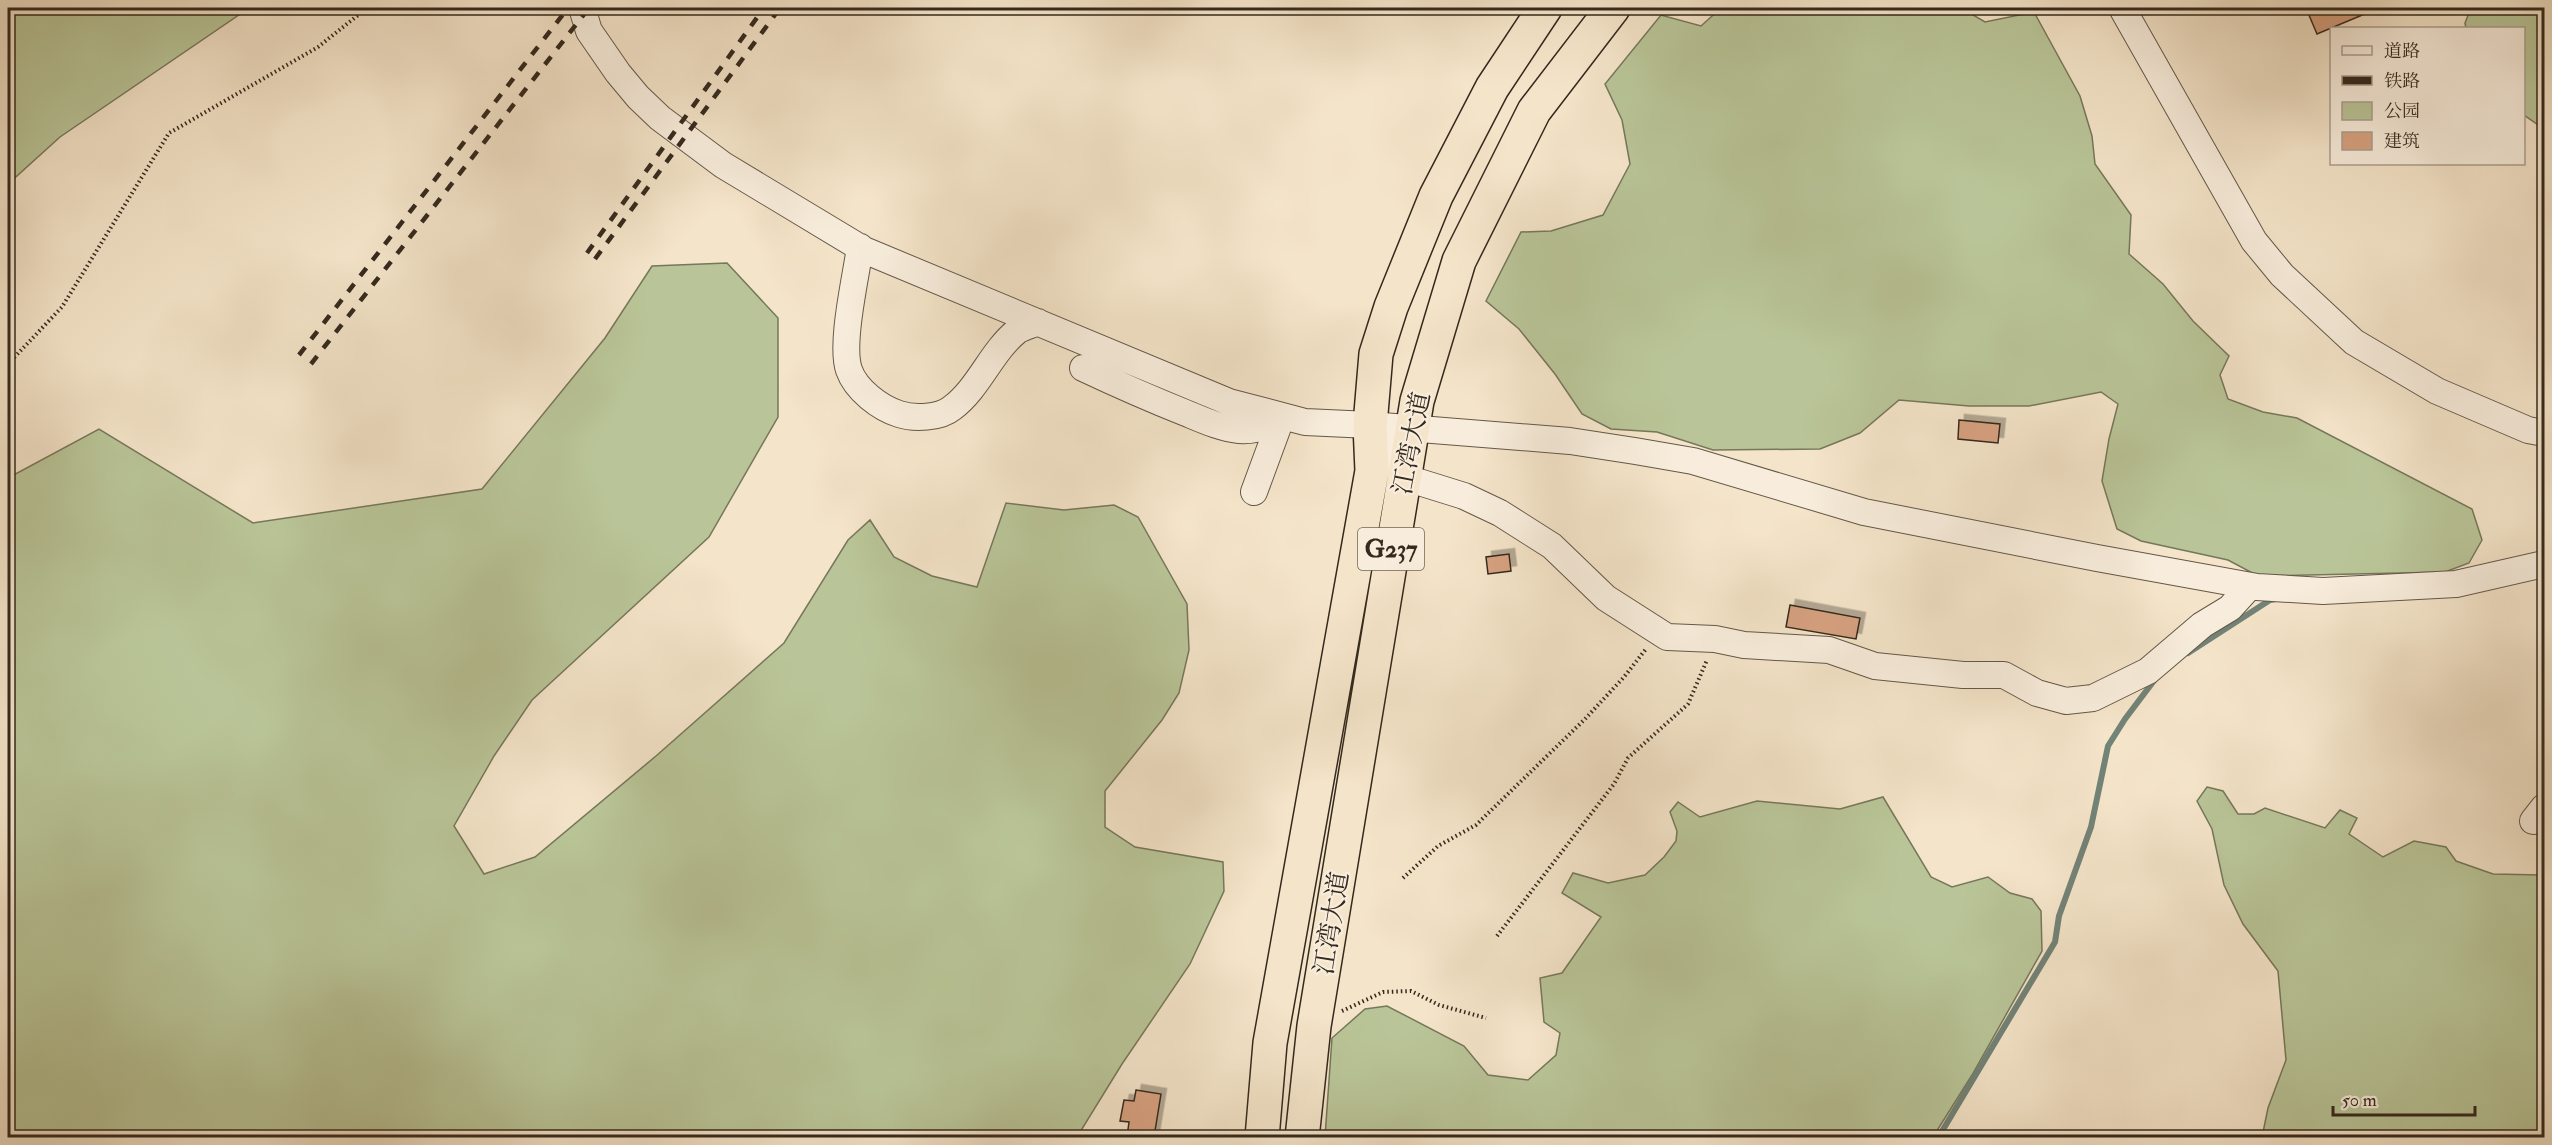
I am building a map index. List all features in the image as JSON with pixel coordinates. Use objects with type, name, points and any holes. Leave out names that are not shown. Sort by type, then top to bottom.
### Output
[{"type":"highway","name":"江湾大道","points":[[1262,1137],[1270,1043],[1372,471],[1370,425],[1376,354],[1391,307],[1432,207],[1492,88],[1545,8]]},
{"type":"highway","name":"江湾大道","points":[[1302,1137],[1314,1026],[1417,401],[1459,261],[1534,111],[1613,8]]},
{"type":"street","points":[[582,8],[590,31],[618,73],[660,118],[723,165],[860,247],[1229,402],[1305,422],[1570,441],[1682,459],[1864,512],[2250,586],[2323,591],[2456,584],[2544,564]]},
{"type":"street","points":[[2122,8],[2254,241],[2282,275],[2354,342],[2437,391],[2528,430],[2544,433]]},
{"type":"street","points":[[860,247],[846,346],[848,369],[854,381],[877,404],[901,415],[939,416],[953,408],[996,353],[1019,330],[1038,322]]},
{"type":"street","points":[[1083,368],[1148,398],[1220,426],[1241,430],[1261,428],[1273,424],[1282,416]]},
{"type":"street","points":[[1254,492],[1282,416]]},
{"type":"street","points":[[1370,425],[1403,477],[1464,496],[1500,513],[1552,546],[1606,598],[1667,637],[1715,639],[1744,645],[1828,650],[1875,666],[1963,675],[2004,675],[2037,693],[2066,700],[2093,698],[2148,671],[2202,625],[2230,608],[2250,586]]},
{"type":"path","points":[[8,364],[62,307],[169,133],[318,47],[367,8]]},
{"type":"path","points":[[1403,878],[1438,846],[1476,825],[1585,720],[1624,677],[1659,632]]},
{"type":"path","points":[[1497,936],[1614,784],[1628,758],[1688,704],[1715,639]]},
{"type":"path","points":[[1314,1026],[1383,992],[1411,991],[1439,1005],[1486,1018]]},
{"type":"green space","points":[[8,8],[249,8],[60,137],[8,184]]},
{"type":"green space","points":[[1721,8],[1970,8],[1973,15],[1985,22],[2034,12],[2080,96],[2092,136],[2095,164],[2131,215],[2129,254],[2163,284],[2193,321],[2229,356],[2220,375],[2228,399],[2263,412],[2297,418],[2472,509],[2482,540],[2469,563],[2445,572],[2258,576],[2228,560],[2141,541],[2117,529],[2102,481],[2118,404],[2101,392],[2029,406],[1969,406],[1899,400],[1860,433],[1820,449],[1713,450],[1657,432],[1611,429],[1582,414],[1555,374],[1519,329],[1486,301],[1521,232],[1551,231],[1603,215],[1630,164],[1622,120],[1605,84],[1661,15],[1701,26]]},
{"type":"green space","points":[[2471,8],[2544,8],[2544,129],[2525,116],[2525,27],[2466,27],[2465,23]]},
{"type":"green space","points":[[727,263],[778,318],[778,417],[709,537],[532,700],[494,756],[454,826],[484,874],[535,857],[656,756],[784,643],[848,540],[870,520],[894,557],[932,576],[977,587],[1006,503],[1064,510],[1114,505],[1138,517],[1187,604],[1189,650],[1179,693],[1162,720],[1105,791],[1105,827],[1135,847],[1223,862],[1224,891],[1190,964],[1122,1064],[1077,1137],[8,1137],[8,478],[99,429],[253,523],[482,489],[605,338],[652,266]]},
{"type":"green space","points":[[2207,787],[2223,791],[2238,814],[2254,814],[2265,808],[2325,828],[2340,810],[2357,818],[2349,834],[2383,857],[2414,841],[2446,847],[2456,861],[2493,874],[2544,875],[2544,1137],[2262,1137],[2268,1108],[2286,1060],[2278,971],[2243,924],[2224,885],[2212,829],[2197,801]]},
{"type":"green space","points":[[1883,797],[1931,877],[1952,887],[1988,877],[2010,893],[2032,899],[2041,911],[2042,951],[1972,1075],[1933,1137],[1325,1137],[1332,1038],[1365,1009],[1387,1006],[1464,1046],[1488,1075],[1528,1080],[1556,1055],[1560,1033],[1544,1022],[1540,978],[1562,973],[1601,917],[1562,893],[1573,873],[1608,883],[1645,875],[1664,857],[1676,841],[1677,831],[1670,812],[1678,802],[1700,817],[1757,801],[1840,809]]},
{"type":"building","points":[[2306,8],[2379,8],[2330,27],[2317,34]]},
{"type":"building","points":[[1959,420],[2000,424],[1998,443],[1958,439]]},
{"type":"building","points":[[1509,554],[1511,571],[1488,574],[1486,557]]},
{"type":"building","points":[[1790,605],[1860,618],[1856,639],[1786,627]]},
{"type":"building","points":[[1136,1090],[1161,1094],[1154,1137],[1127,1137],[1129,1122],[1120,1121],[1124,1100],[1134,1101]]},
{"type":"waterway","points":[[2188,653],[2270,600],[2276,599]]},
{"type":"waterway","points":[[1938,1138],[2055,942],[2059,916],[2091,827],[2108,746],[2156,678]]},
{"type":"railway","points":[[299,355],[568,8]]},
{"type":"railway","points":[[311,364],[589,8]]},
{"type":"railway","points":[[587,253],[764,8]]},
{"type":"railway","points":[[595,259],[780,8]]}]
